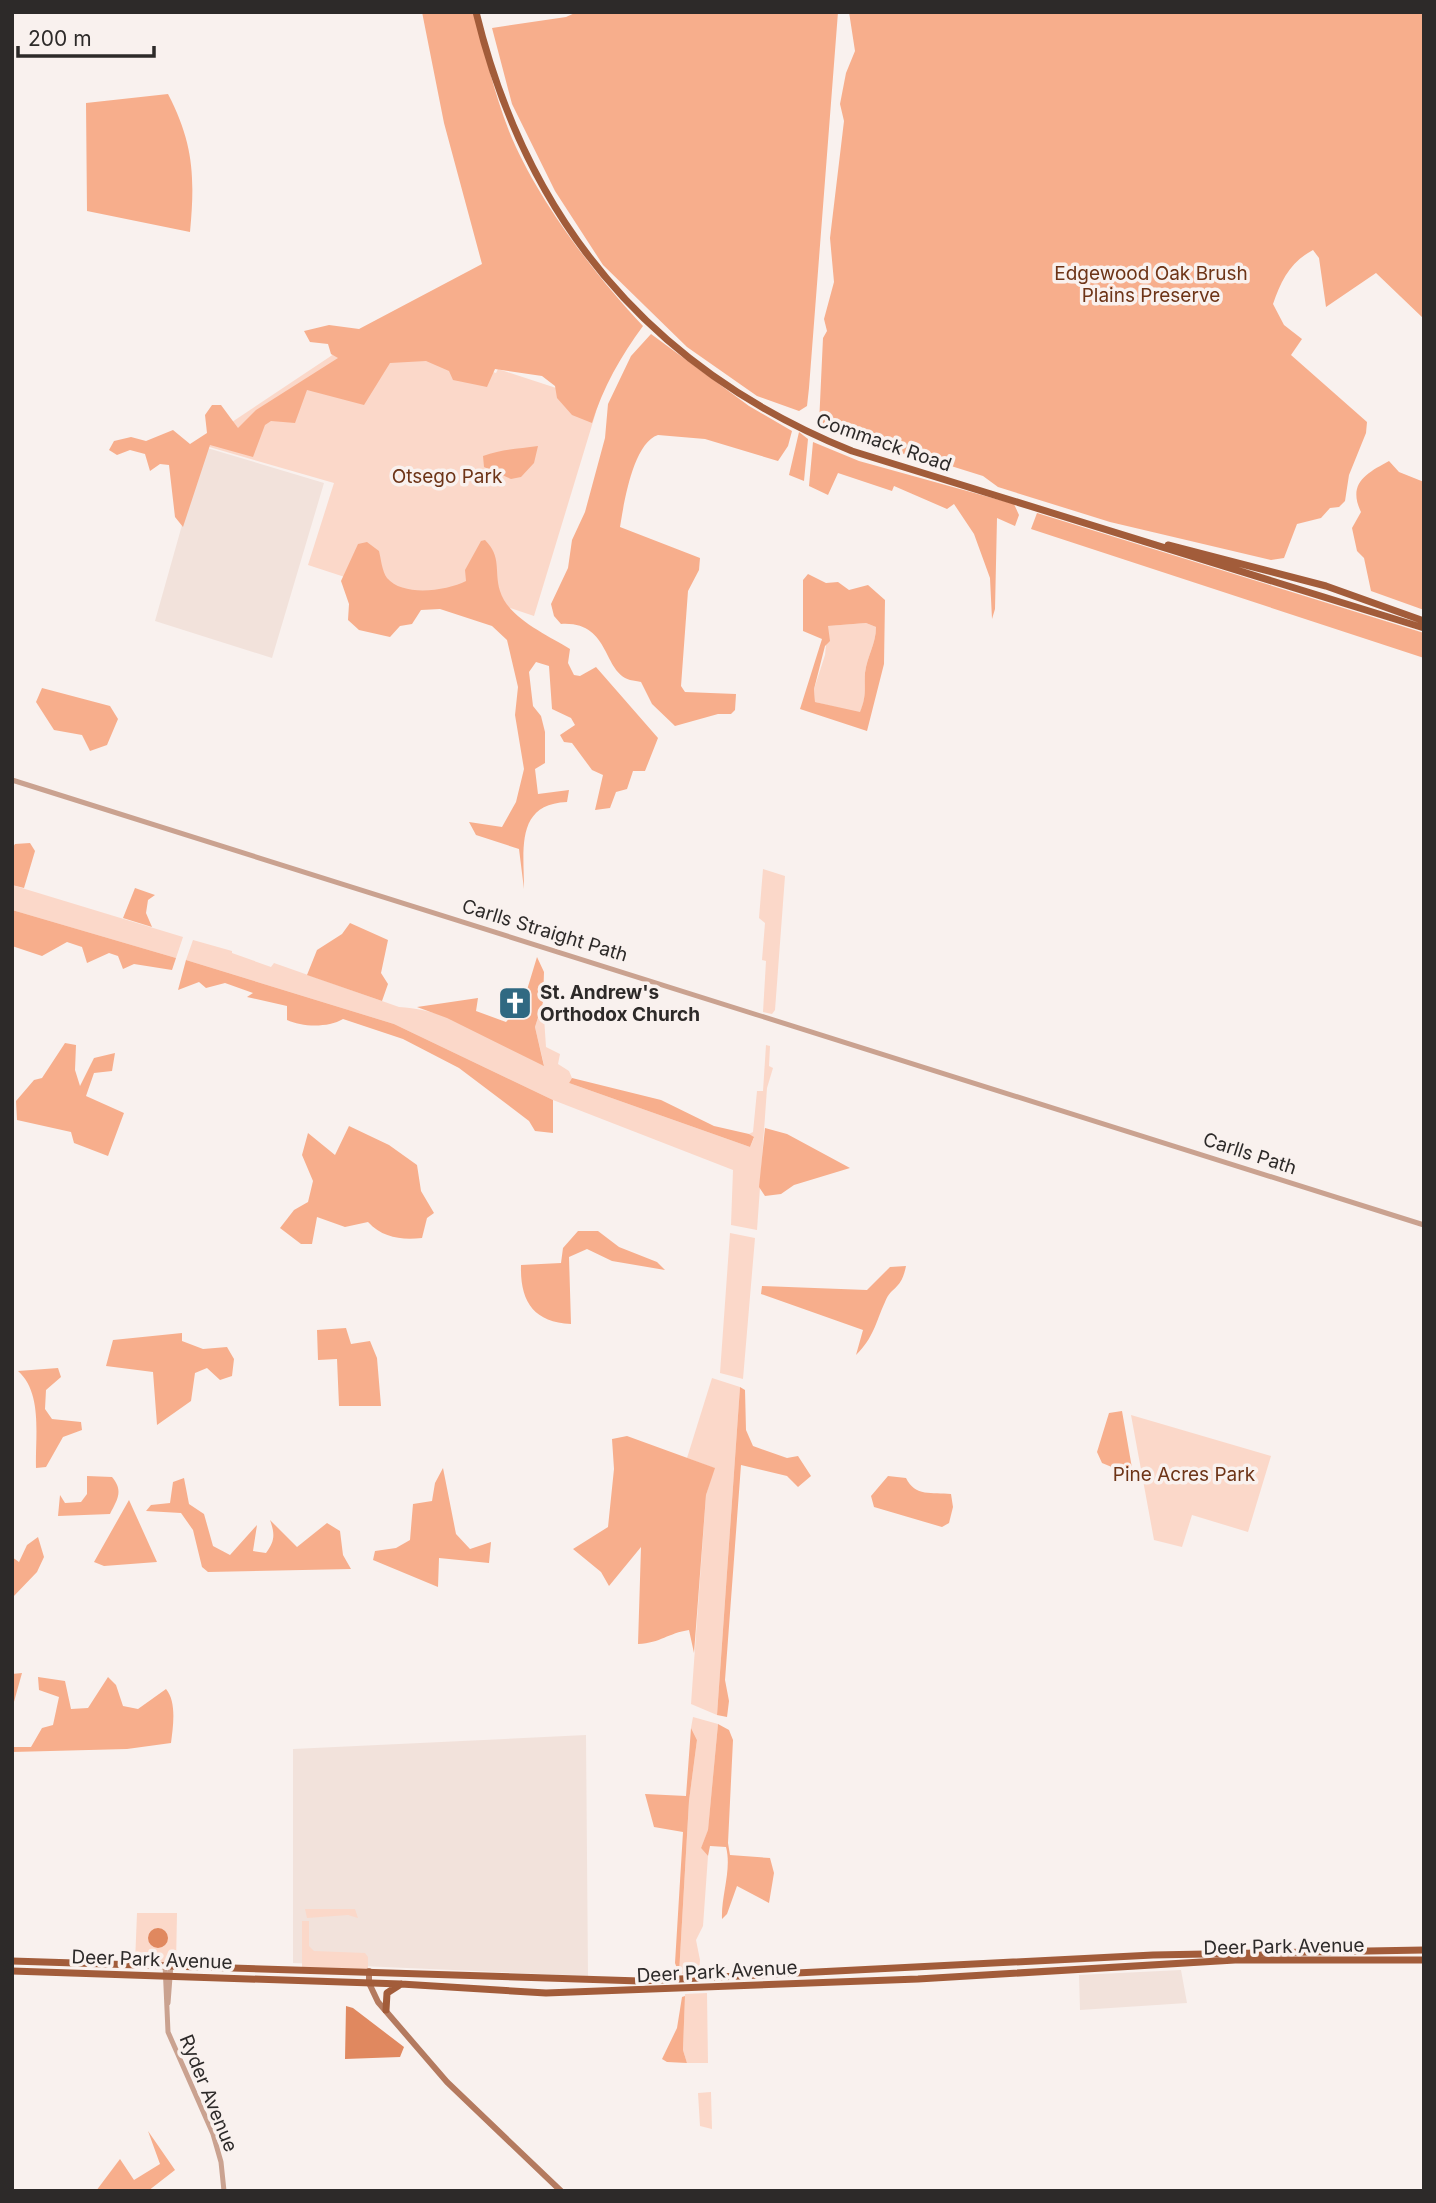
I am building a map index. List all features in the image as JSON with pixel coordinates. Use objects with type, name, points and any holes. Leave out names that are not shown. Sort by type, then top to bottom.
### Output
[{"type":"main road","name":"Commack Road","points":[[476,12],[507,116],[545,192],[599,270],[631,305],[699,366],[774,415],[852,451],[1424,628]]},
{"type":"main road","name":"Commack Road","points":[[1119,534],[1285,574],[1424,621]]},
{"type":"main road","name":"Deer Park Avenue","points":[[12,1961],[640,1981],[1165,1955],[1424,1950]]},
{"type":"main road","name":"Deer Park Avenue","points":[[12,1971],[168,1974],[538,1993],[918,1979],[1235,1960],[1424,1961]]},
{"type":"main road","points":[[369,1971],[369,1983],[386,2010],[447,2082],[561,2191]]},
{"type":"main road","points":[[386,2010],[387,1993],[401,1984]]},
{"type":"street","name":"Carlls Straight Path","points":[[12,780],[1068,1111]]},
{"type":"street","name":"Carlls Path","points":[[1068,1111],[1424,1225]]},
{"type":"street","name":"Ryder Avenue","points":[[168,1964],[168,2032],[213,2134],[221,2162],[224,2191]]},
{"type":"shaded area","points":[[204,447],[324,483],[272,658],[155,621]]},
{"type":"shaded area","points":[[586,1735],[588,1976],[293,1963],[293,1749]]},
{"type":"shaded area","points":[[158,1928],[165,1931],[168,1938],[165,1945],[158,1948],[151,1945],[148,1938],[151,1931]]},
{"type":"shaded area","points":[[1181,1970],[1187,2003],[1080,2010],[1079,1975]]},
{"type":"shaded area","points":[[346,2006],[353,2008],[404,2047],[400,2057],[345,2059]]},
{"type":"green space","points":[[422,12],[473,12],[509,131],[534,182],[586,259],[643,326],[613,372],[592,423],[572,415],[557,398],[555,386],[542,376],[495,369],[487,387],[453,380],[449,371],[426,361],[390,363],[364,405],[307,390],[295,423],[271,421],[265,425],[253,457],[210,445],[183,527],[175,517],[169,465],[160,464],[150,471],[145,454],[130,450],[117,455],[109,450],[114,441],[131,437],[146,441],[173,430],[190,444],[207,433],[205,415],[212,405],[221,405],[238,428],[256,410],[338,358],[331,354],[328,344],[310,342],[304,331],[329,325],[359,329],[482,264],[444,123]]},
{"type":"green space","points":[[577,12],[838,12],[809,388],[807,406],[799,411],[757,396],[687,347],[603,265],[555,191],[512,104],[492,28],[566,17]]},
{"type":"green space","name":"Edgewood Oak Brush Plains Preserve","points":[[849,12],[1424,12],[1424,319],[1376,273],[1326,307],[1319,258],[1313,250],[1292,266],[1283,280],[1273,304],[1284,325],[1302,339],[1291,355],[1367,422],[1366,433],[1349,475],[1345,501],[1339,507],[1330,508],[1321,518],[1297,524],[1284,558],[1271,560],[1110,522],[998,487],[983,476],[951,466],[939,455],[922,460],[891,450],[892,442],[874,443],[850,430],[819,424],[823,338],[827,331],[824,319],[834,282],[830,238],[844,121],[840,104],[846,73],[855,51]]},
{"type":"green space","points":[[168,94],[183,129],[191,162],[190,232],[87,211],[86,103]]},
{"type":"green space","name":"Otsego Park","points":[[364,334],[496,373],[498,369],[599,402],[534,616],[453,589],[415,600],[308,565],[334,483],[199,444]]},
{"type":"green space","points":[[651,334],[749,406],[792,431],[788,446],[778,461],[705,439],[658,435],[649,440],[636,461],[627,489],[620,527],[700,558],[699,570],[688,591],[681,686],[685,692],[736,694],[735,710],[731,714],[718,714],[675,726],[652,704],[641,682],[621,675],[589,630],[577,625],[561,624],[554,616],[551,604],[568,568],[572,540],[585,512],[605,438],[608,404],[631,356]]},
{"type":"green space","points":[[799,432],[808,439],[804,481],[789,475]]},
{"type":"green space","points":[[813,442],[859,461],[1014,504],[1019,515],[1015,526],[997,518],[995,609],[992,619],[990,578],[974,534],[954,504],[947,509],[894,486],[892,491],[838,473],[828,495],[809,486]]},
{"type":"green space","points":[[538,446],[534,463],[521,477],[511,479],[484,467],[483,456]]},
{"type":"green space","points":[[1389,461],[1399,472],[1424,482],[1424,610],[1371,591],[1364,558],[1357,551],[1352,528],[1361,512],[1357,502],[1358,486],[1373,470]]},
{"type":"green space","points":[[1037,513],[1424,633],[1424,658],[1031,529]]},
{"type":"green space","points":[[485,540],[496,558],[498,584],[504,601],[529,625],[570,649],[568,663],[574,675],[580,676],[596,667],[658,738],[645,771],[633,771],[627,789],[616,792],[610,808],[595,810],[603,775],[592,770],[572,743],[564,742],[560,735],[575,725],[571,718],[552,709],[549,666],[536,662],[529,672],[533,706],[541,716],[545,732],[545,763],[535,769],[538,794],[569,790],[567,802],[550,805],[538,811],[531,820],[524,845],[524,889],[519,849],[476,835],[469,822],[502,827],[516,802],[524,769],[515,715],[518,687],[507,640],[492,626],[440,609],[421,610],[412,624],[400,626],[390,637],[359,630],[348,620],[349,604],[341,581],[358,544],[367,542],[379,551],[385,575],[394,584],[414,590],[458,585],[466,581],[465,570],[481,541]]},
{"type":"green space","points":[[808,574],[826,583],[838,582],[849,590],[868,585],[885,600],[884,664],[867,731],[800,709],[822,639],[803,631],[803,580]],"holes":[[[866,623],[876,627],[866,667],[860,712],[815,702],[814,689],[825,646],[830,641],[828,626]]]},
{"type":"green space","points":[[866,623],[876,627],[876,633],[866,667],[860,713],[815,702],[814,689],[825,655],[828,626]]},
{"type":"green space","points":[[42,688],[110,706],[118,719],[107,745],[90,751],[82,735],[54,730],[36,702]]},
{"type":"green space","points":[[30,843],[35,851],[24,888],[12,885],[12,849],[15,844]]},
{"type":"green space","points":[[763,869],[785,876],[775,1010],[772,1014],[763,1012],[766,961],[762,960],[765,923],[759,918]]},
{"type":"green space","points":[[12,885],[183,937],[176,958],[12,910]]},
{"type":"green space","points":[[135,888],[155,895],[148,900],[146,913],[152,927],[123,918]]},
{"type":"green space","points":[[12,910],[176,958],[172,970],[134,964],[123,969],[118,956],[109,953],[87,963],[82,947],[67,942],[42,956],[12,946]]},
{"type":"green space","points":[[350,923],[388,940],[381,973],[388,984],[382,1001],[307,975],[317,950],[342,934]]},
{"type":"green space","points":[[193,940],[232,951],[271,967],[274,963],[399,1007],[418,1009],[455,1020],[544,1065],[535,1027],[543,1002],[546,1047],[560,1054],[558,1064],[569,1071],[572,1078],[569,1083],[750,1147],[754,1138],[749,1134],[753,1132],[757,1091],[763,1091],[766,1045],[770,1046],[769,1066],[773,1068],[767,1088],[757,1230],[731,1225],[733,1170],[553,1100],[394,1024],[186,960]]},
{"type":"green space","points":[[537,957],[544,972],[543,1002],[535,1027],[544,1066],[447,1018],[417,1007],[478,998],[476,1011],[506,1022],[523,1003]]},
{"type":"green space","points":[[186,960],[394,1024],[553,1100],[553,1133],[535,1131],[529,1121],[459,1068],[403,1039],[343,1019],[323,1025],[293,1022],[287,1020],[287,1006],[247,997],[253,993],[225,983],[206,988],[199,982],[178,990]]},
{"type":"green space","points":[[65,1043],[76,1045],[75,1070],[80,1086],[94,1058],[115,1053],[112,1071],[94,1073],[86,1096],[124,1113],[108,1156],[74,1143],[71,1132],[17,1120],[16,1101],[34,1080],[42,1078]]},
{"type":"green space","points":[[572,1078],[661,1100],[714,1126],[754,1137],[750,1147],[569,1083]]},
{"type":"green space","points":[[349,1126],[389,1145],[417,1165],[421,1191],[434,1213],[427,1218],[422,1238],[393,1237],[380,1232],[368,1222],[345,1227],[317,1217],[312,1244],[301,1244],[280,1228],[294,1210],[308,1202],[313,1181],[302,1155],[308,1133],[335,1155]]},
{"type":"green space","points":[[765,1128],[787,1134],[850,1168],[794,1185],[781,1194],[765,1196],[759,1187]]},
{"type":"green space","points":[[578,1231],[598,1231],[619,1247],[657,1262],[665,1270],[612,1261],[587,1249],[569,1257],[571,1324],[547,1319],[538,1314],[526,1299],[521,1265],[561,1263],[563,1248]]},
{"type":"green space","points":[[730,1233],[755,1238],[743,1379],[720,1373]]},
{"type":"green space","points":[[906,1266],[902,1280],[888,1297],[870,1336],[856,1355],[863,1330],[761,1294],[762,1286],[867,1290],[890,1267]]},
{"type":"green space","points":[[346,1328],[351,1344],[370,1341],[377,1358],[381,1406],[339,1406],[337,1359],[318,1360],[317,1330]]},
{"type":"green space","points":[[182,1333],[182,1341],[203,1349],[227,1347],[234,1359],[232,1376],[220,1380],[207,1368],[195,1373],[191,1401],[157,1425],[153,1372],[106,1366],[113,1340]]},
{"type":"green space","points":[[58,1368],[61,1377],[46,1390],[45,1409],[52,1419],[81,1422],[82,1430],[63,1437],[46,1467],[36,1468],[34,1403],[26,1380],[18,1371]]},
{"type":"green space","points":[[712,1378],[740,1387],[717,1715],[691,1704],[706,1495],[714,1468],[687,1458]]},
{"type":"green space","points":[[740,1387],[745,1390],[746,1430],[753,1446],[787,1458],[798,1456],[811,1476],[798,1487],[787,1476],[741,1465],[725,1680],[729,1701],[727,1717],[717,1715]]},
{"type":"green space","points":[[1122,1411],[1132,1468],[1124,1472],[1102,1463],[1097,1452],[1109,1413]]},
{"type":"green space","name":"Pine Acres Park","points":[[1131,1415],[1271,1456],[1248,1532],[1192,1515],[1182,1547],[1154,1540]]},
{"type":"green space","points":[[627,1436],[715,1468],[706,1495],[694,1653],[689,1630],[638,1644],[641,1547],[609,1586],[601,1572],[573,1549],[608,1527],[614,1469],[612,1439]]},
{"type":"green space","points":[[443,1468],[456,1534],[470,1549],[491,1542],[489,1563],[439,1558],[438,1587],[373,1560],[375,1551],[396,1548],[410,1540],[413,1504],[432,1501],[435,1483]]},
{"type":"green space","points":[[87,1476],[112,1477],[116,1482],[118,1496],[110,1514],[58,1516],[60,1495],[65,1503],[81,1502],[87,1494]]},
{"type":"green space","points":[[888,1476],[906,1478],[919,1491],[951,1494],[953,1507],[949,1523],[942,1527],[874,1507],[871,1496]]},
{"type":"green space","points":[[184,1478],[189,1504],[204,1514],[213,1546],[230,1555],[257,1525],[253,1551],[266,1553],[273,1537],[270,1520],[297,1547],[327,1523],[340,1531],[343,1555],[351,1569],[208,1572],[202,1567],[193,1530],[181,1513],[146,1511],[151,1505],[170,1503],[173,1482]]},
{"type":"green space","points":[[129,1500],[157,1562],[104,1566],[94,1562]]},
{"type":"green space","points":[[38,1537],[44,1557],[37,1572],[12,1598],[12,1557],[19,1562],[27,1545]]},
{"type":"green space","points":[[22,1673],[12,1709],[12,1674]]},
{"type":"green space","points":[[38,1677],[65,1681],[71,1709],[88,1708],[108,1677],[116,1685],[123,1706],[138,1709],[166,1689],[173,1708],[171,1743],[127,1749],[12,1752],[12,1747],[31,1747],[42,1728],[53,1725],[59,1697],[39,1690]]},
{"type":"green space","points":[[693,1717],[718,1724],[708,1831],[701,1848],[708,1856],[703,1926],[696,1940],[700,1960],[699,1972],[679,1974],[689,1801],[697,1740],[691,1728]]},
{"type":"green space","points":[[718,1724],[729,1730],[733,1740],[728,1843],[730,1855],[770,1858],[774,1873],[769,1903],[737,1886],[727,1914],[722,1919],[728,1865],[726,1847],[710,1846],[708,1856],[701,1848],[708,1830]]},
{"type":"green space","points":[[691,1728],[697,1740],[689,1801],[679,1974],[675,1963],[683,1832],[654,1827],[645,1794],[686,1796]]},
{"type":"green space","points":[[305,1909],[355,1909],[358,1918],[348,1915],[307,1918]]},
{"type":"green space","points":[[137,1913],[177,1913],[176,1965],[135,1963]]},
{"type":"green space","points":[[302,1921],[309,1921],[309,1946],[314,1951],[365,1953],[368,1957],[368,1971],[302,1969]]},
{"type":"green space","points":[[707,1993],[708,2063],[687,2063],[683,2050],[685,1994]]},
{"type":"green space","points":[[685,1996],[683,2050],[687,2063],[667,2062],[662,2059],[677,2028],[682,1997]]},
{"type":"green space","points":[[711,2092],[712,2129],[700,2126],[698,2093]]},
{"type":"green space","points":[[148,2131],[175,2170],[148,2191],[96,2191],[120,2159],[134,2180],[160,2164]]},
{"type":"place","name":"St. Andrew's Orthodox Church","points":[[515,1003]]}]
